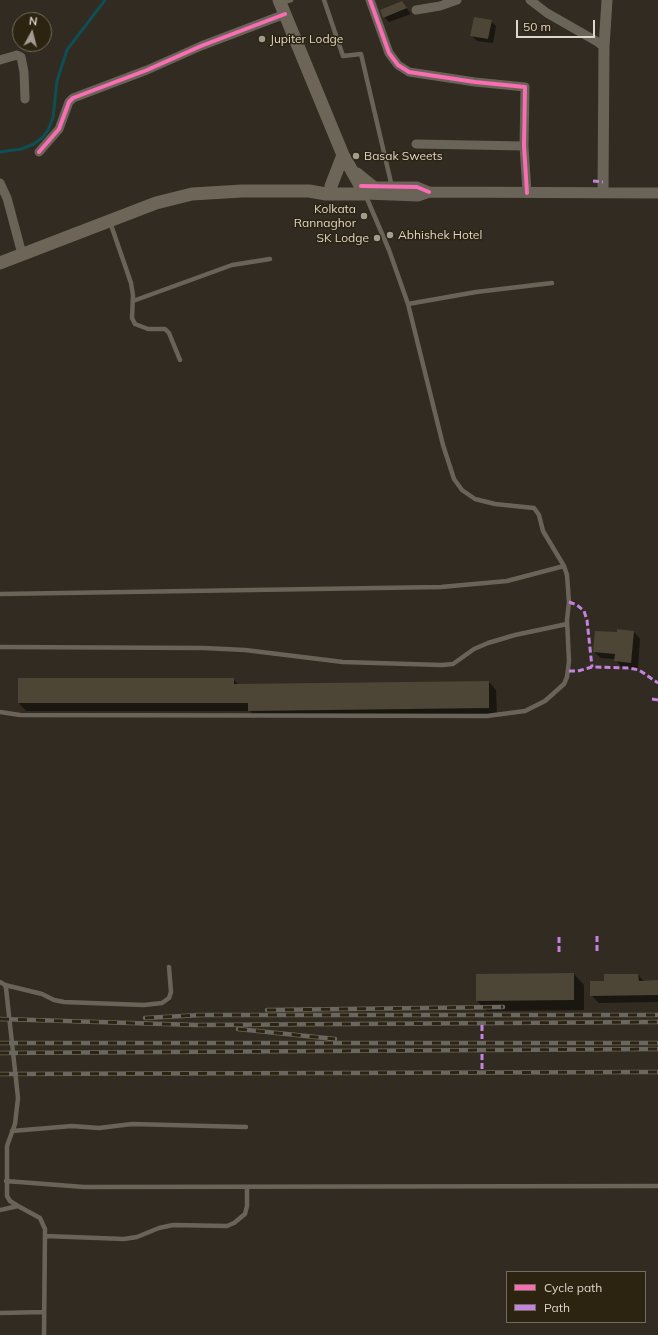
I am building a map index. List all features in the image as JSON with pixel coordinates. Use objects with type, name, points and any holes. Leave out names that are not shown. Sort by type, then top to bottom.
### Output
[{"type":"main road","points":[[284,4],[343,155],[352,171],[367,189]]},
{"type":"main road","points":[[331,186],[343,155]]},
{"type":"main road","points":[[309,191],[318,186],[367,189]]},
{"type":"main road","points":[[0,263],[156,203],[192,194],[225,191],[309,191],[326,194],[367,189]]},
{"type":"street","points":[[370,0],[389,53],[398,65],[409,72],[475,82],[525,87],[524,146],[527,193]]},
{"type":"street","points":[[416,10],[434,7],[457,0]]},
{"type":"street","points":[[530,0],[547,13],[604,47]]},
{"type":"street","points":[[603,193],[603,85],[607,0]]},
{"type":"street","points":[[39,152],[59,130],[69,102],[73,98],[147,70],[201,46],[284,4]]},
{"type":"street","points":[[0,60],[17,56],[21,57],[24,72],[25,99]]},
{"type":"street","points":[[416,144],[524,146]]},
{"type":"street","points":[[0,183],[22,254]]},
{"type":"street","points":[[367,189],[418,187],[429,192]]},
{"type":"street","points":[[367,189],[418,196],[429,192],[658,193]]},
{"type":"lane","points":[[324,0],[343,56],[361,54],[392,187]]},
{"type":"lane","points":[[0,712],[20,716],[487,716],[525,711],[545,701],[564,684],[569,671],[567,624],[569,602],[567,575],[564,566],[543,531],[539,515],[534,508],[485,502],[468,494],[458,486],[448,463],[408,304],[367,189]]},
{"type":"lane","points":[[109,221],[131,283],[134,324],[148,329],[164,329],[169,333],[180,360]]},
{"type":"lane","points":[[133,301],[232,265],[270,259]]},
{"type":"lane","points":[[408,304],[476,292],[552,283]]},
{"type":"lane","points":[[0,594],[441,588],[507,581],[564,566]]},
{"type":"lane","points":[[0,647],[204,648],[245,650],[343,662],[442,665],[453,664],[474,649],[488,643],[514,635],[567,624]]},
{"type":"lane","points":[[0,982],[5,985],[42,994],[54,1000],[64,1002],[144,1005],[162,1003],[169,998],[171,992],[169,967]]},
{"type":"lane","points":[[5,985],[18,1098],[18,1114],[7,1146],[7,1196],[10,1201],[40,1218],[45,1229],[44,1335]]},
{"type":"lane","points":[[12,1131],[72,1126],[99,1128],[132,1124],[246,1127]]},
{"type":"lane","points":[[6,1181],[84,1187],[247,1188],[658,1186]]},
{"type":"lane","points":[[45,1236],[124,1239],[137,1237],[159,1228],[173,1225],[227,1226],[234,1223],[245,1214],[247,1206],[247,1188]]},
{"type":"lane","points":[[0,1210],[18,1206]]},
{"type":"lane","points":[[0,1313],[44,1312]]},
{"type":"building","points":[[402,1],[407,8],[383,18],[380,10]]},
{"type":"building","points":[[474,17],[492,20],[488,39],[470,36]]},
{"type":"building","points":[[617,629],[634,631],[631,663],[614,661],[615,654],[593,652],[595,631],[617,632]]},
{"type":"building","points":[[18,678],[234,678],[234,684],[489,681],[489,708],[248,711],[248,703],[18,703]]},
{"type":"building","points":[[574,973],[574,1000],[476,1001],[476,974]]},
{"type":"building","points":[[604,974],[638,974],[639,981],[658,980],[658,995],[590,996],[590,981],[604,981]]},
{"type":"waterway","points":[[0,152],[21,149],[34,144],[42,138],[48,130],[53,118],[57,81],[67,50],[105,0]]},
{"type":"railway","points":[[267,1010],[503,1007]]},
{"type":"railway","points":[[196,1015],[658,1015]]},
{"type":"railway","points":[[145,1018],[201,1015]]},
{"type":"railway","points":[[0,1019],[196,1025],[658,1022]]},
{"type":"railway","points":[[238,1029],[335,1039]]},
{"type":"railway","points":[[0,1043],[658,1043]]},
{"type":"railway","points":[[0,1053],[658,1049]]},
{"type":"railway","points":[[0,1074],[658,1072]]},
{"type":"marked path","points":[[593,181],[603,182]]},
{"type":"marked path","points":[[569,602],[577,605],[584,611],[587,620],[592,667]]},
{"type":"marked path","points":[[569,671],[578,671],[592,667],[629,668],[639,670],[658,683]]},
{"type":"marked path","points":[[652,699],[658,700]]},
{"type":"marked path","points":[[597,936],[597,953]]},
{"type":"marked path","points":[[559,937],[559,953]]},
{"type":"marked path","points":[[482,1025],[482,1039]]},
{"type":"marked path","points":[[482,1054],[482,1069]]},
{"type":"cycle path","points":[[370,0],[389,53],[398,65],[409,72],[475,82],[525,87],[524,146],[527,193]]},
{"type":"cycle path","points":[[39,152],[59,129],[69,102],[73,98],[147,70],[201,46],[285,14]]},
{"type":"cycle path","points":[[361,186],[417,187],[429,192]]},
{"type":"place","name":"Jupiter Lodge","points":[[262,39]]},
{"type":"place","name":"Basak Sweets","points":[[356,156]]},
{"type":"place","name":"Kolkata Rannaghor","points":[[364,216]]},
{"type":"place","name":"Abhishek Hotel","points":[[390,235]]},
{"type":"place","name":"SK Lodge","points":[[377,238]]}]
